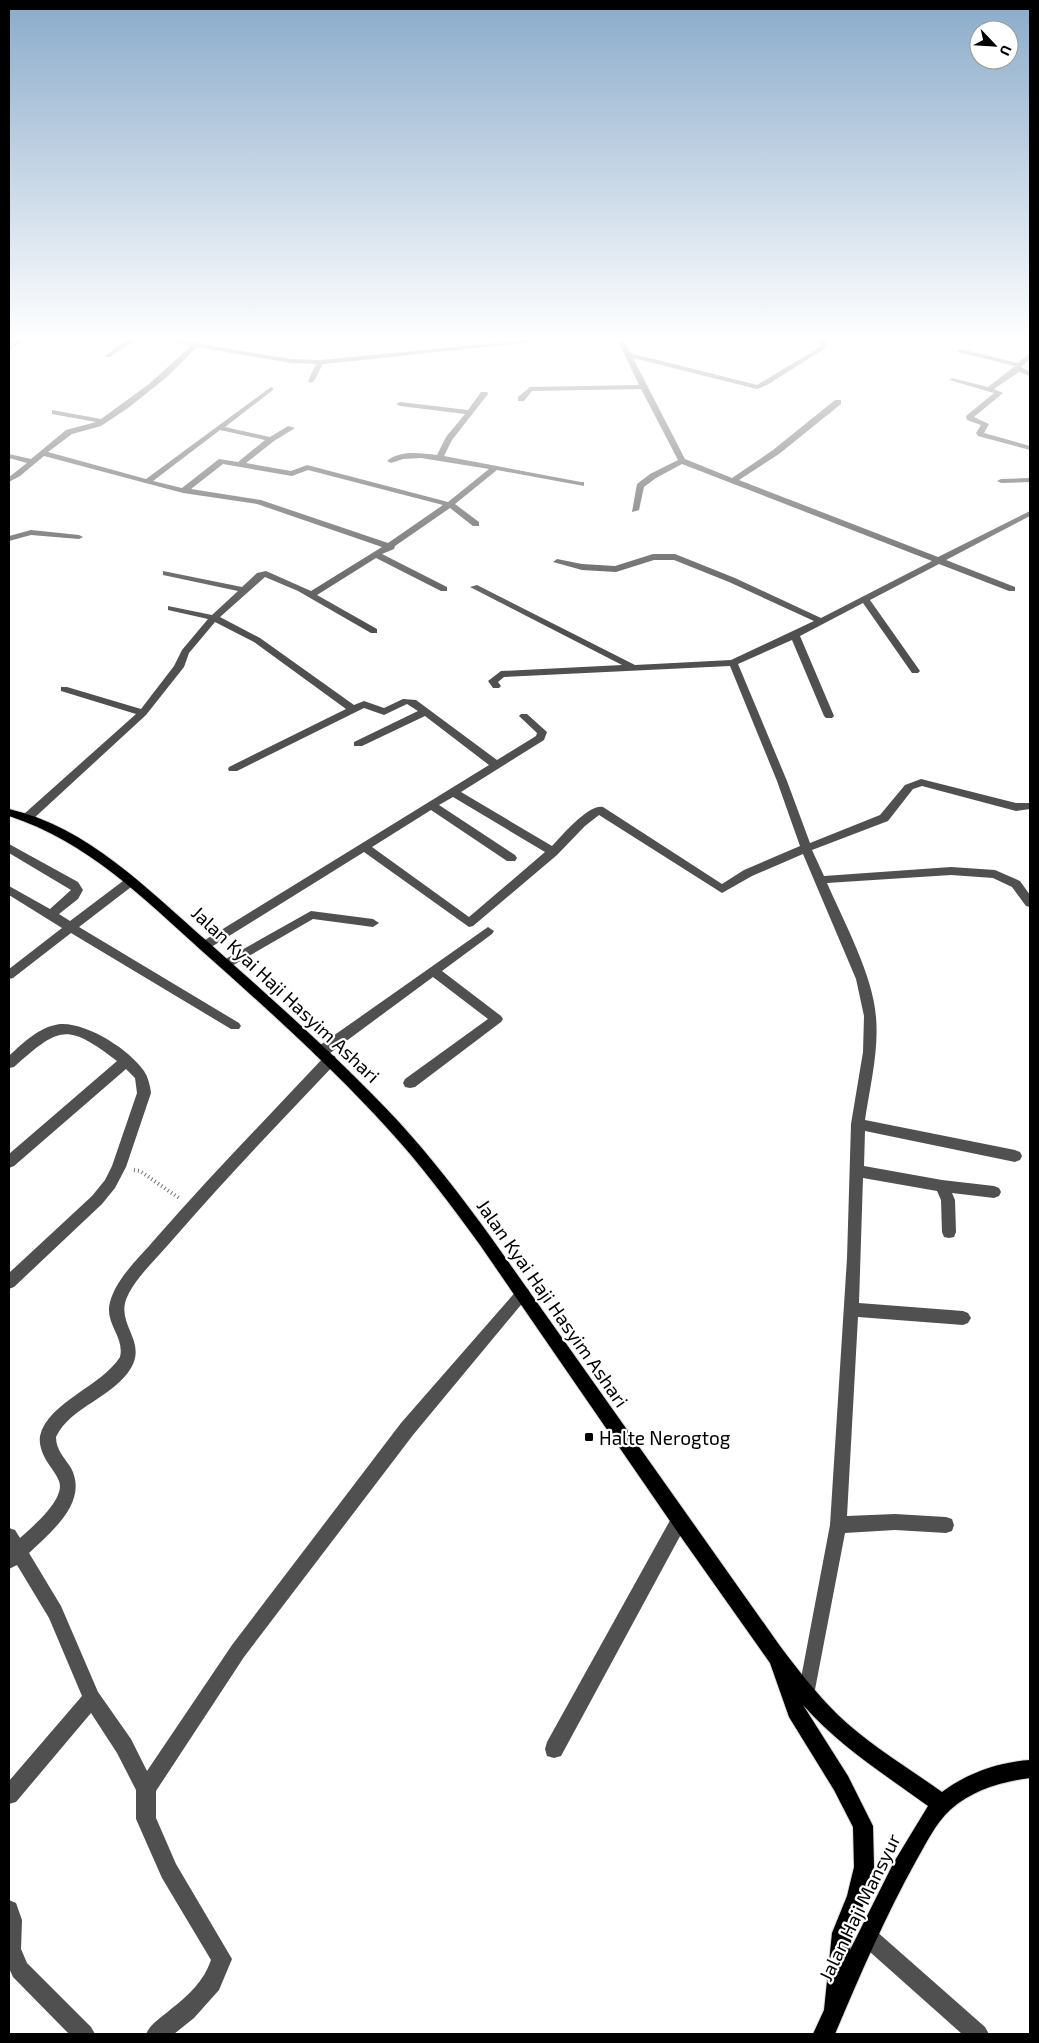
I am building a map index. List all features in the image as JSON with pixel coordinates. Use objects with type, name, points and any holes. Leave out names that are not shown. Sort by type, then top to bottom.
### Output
[{"type":"main road","name":"Jalan Kyai Haji Hasyim Ashari","points":[[9,812],[28,817],[80,842],[131,881],[226,964],[376,1106],[449,1191],[523,1294],[679,1521],[774,1652],[807,1694],[834,1723],[852,1738],[942,1804]]},
{"type":"main road","points":[[774,1652],[796,1710],[841,1783],[863,1826],[864,1867],[857,1896],[842,1933],[834,2009]]},
{"type":"main road","points":[[942,1804],[965,1787],[994,1775],[1030,1769]]},
{"type":"main road","name":"Jalan Haji Mansyur","points":[[824,2034],[900,1870],[926,1824],[942,1804]]},
{"type":"street","points":[[9,480],[63,436]]},
{"type":"street","points":[[146,482],[209,436]]},
{"type":"street","points":[[259,436],[271,439]]},
{"type":"street","points":[[240,464],[276,436]]},
{"type":"street","points":[[439,457],[451,436]]},
{"type":"street","points":[[668,436],[682,461],[942,560],[1012,589]]},
{"type":"street","points":[[732,481],[776,452],[795,436]]},
{"type":"street","points":[[989,436],[1030,448]]},
{"type":"street","points":[[42,453],[183,491],[258,502],[391,547]]},
{"type":"street","points":[[391,461],[397,457],[415,455],[439,457],[581,484]]},
{"type":"street","points":[[9,456],[33,462]]},
{"type":"street","points":[[635,510],[640,486],[652,476],[682,461]]},
{"type":"street","points":[[183,491],[218,463],[240,464],[292,474],[307,468],[451,505],[476,524]]},
{"type":"street","points":[[311,595],[391,547],[451,505],[495,468]]},
{"type":"street","points":[[1001,481],[1030,480]]},
{"type":"street","points":[[496,686],[494,681],[501,674],[733,663],[795,635],[1030,513]]},
{"type":"street","points":[[9,539],[31,532],[79,536]]},
{"type":"street","points":[[377,555],[444,589]]},
{"type":"street","points":[[557,562],[582,568],[616,569],[653,557],[675,558],[732,580],[821,621]]},
{"type":"street","points":[[166,573],[244,590]]},
{"type":"street","points":[[28,817],[143,713],[179,667],[185,652],[193,642],[214,618],[260,575],[263,574],[282,580],[374,631]]},
{"type":"street","points":[[474,587],[634,668]]},
{"type":"street","points":[[864,598],[915,671]]},
{"type":"street","points":[[171,608],[214,618],[257,640],[353,709]]},
{"type":"street","points":[[795,635],[829,716]]},
{"type":"street","points":[[733,663],[782,781],[806,848],[862,979],[870,1016],[869,1052],[858,1124],[842,1481],[838,1525],[807,1694]]},
{"type":"street","points":[[64,690],[143,713]]},
{"type":"street","points":[[233,769],[364,704],[384,712],[406,701],[413,702],[496,765]]},
{"type":"street","points":[[358,744],[424,712]]},
{"type":"street","points":[[204,946],[540,738],[542,732],[524,716]]},
{"type":"street","points":[[364,847],[469,923],[554,852],[580,823],[599,810],[722,889],[748,873],[884,818],[909,787],[921,782],[1016,807],[1030,806]]},
{"type":"street","points":[[453,792],[554,852]]},
{"type":"street","points":[[431,805],[512,858]]},
{"type":"street","points":[[9,848],[74,885],[77,890],[74,896],[50,915]]},
{"type":"street","points":[[820,880],[951,871],[995,874],[1016,884],[1030,903]]},
{"type":"street","points":[[9,975],[131,881]]},
{"type":"street","points":[[9,890],[234,1026]]},
{"type":"street","points":[[226,964],[312,915],[372,924]]},
{"type":"street","points":[[157,2034],[206,1994],[218,1975],[222,1959],[169,1872],[146,1819],[146,1790],[124,1746],[92,1698],[55,1612],[12,1549],[58,1510],[68,1494],[67,1476],[48,1450],[47,1439],[53,1426],[114,1376],[127,1360],[130,1348],[116,1314],[117,1298],[125,1285],[325,1056],[433,970],[488,931]]},
{"type":"street","points":[[410,1083],[497,1019],[433,970]]},
{"type":"street","points":[[9,1063],[41,1037],[55,1030],[70,1028],[83,1032],[126,1061],[139,1073],[143,1082],[144,1093],[119,1166],[110,1184],[97,1200],[9,1282]]},
{"type":"street","points":[[9,1162],[126,1061]]},
{"type":"street","points":[[858,1124],[1016,1156]]},
{"type":"street","points":[[857,1171],[942,1186],[994,1192]]},
{"type":"street","points":[[942,1186],[948,1200],[949,1232]]},
{"type":"street","points":[[146,1790],[179,1737],[238,1651],[401,1437],[523,1294]]},
{"type":"street","points":[[850,1310],[963,1318]]},
{"type":"street","points":[[554,1749],[679,1521]]},
{"type":"street","points":[[838,1525],[895,1522],[946,1525]]},
{"type":"street","points":[[9,1795],[92,1698]]},
{"type":"street","points":[[9,1910],[12,1920],[11,1949],[20,1970],[84,2034]]},
{"type":"street","points":[[868,1937],[978,2034]]},
{"type":"path","points":[[119,1166],[140,1171],[192,1207]]},
{"type":"place","name":"Halte Nerogtog","points":[[589,1437]]}]
